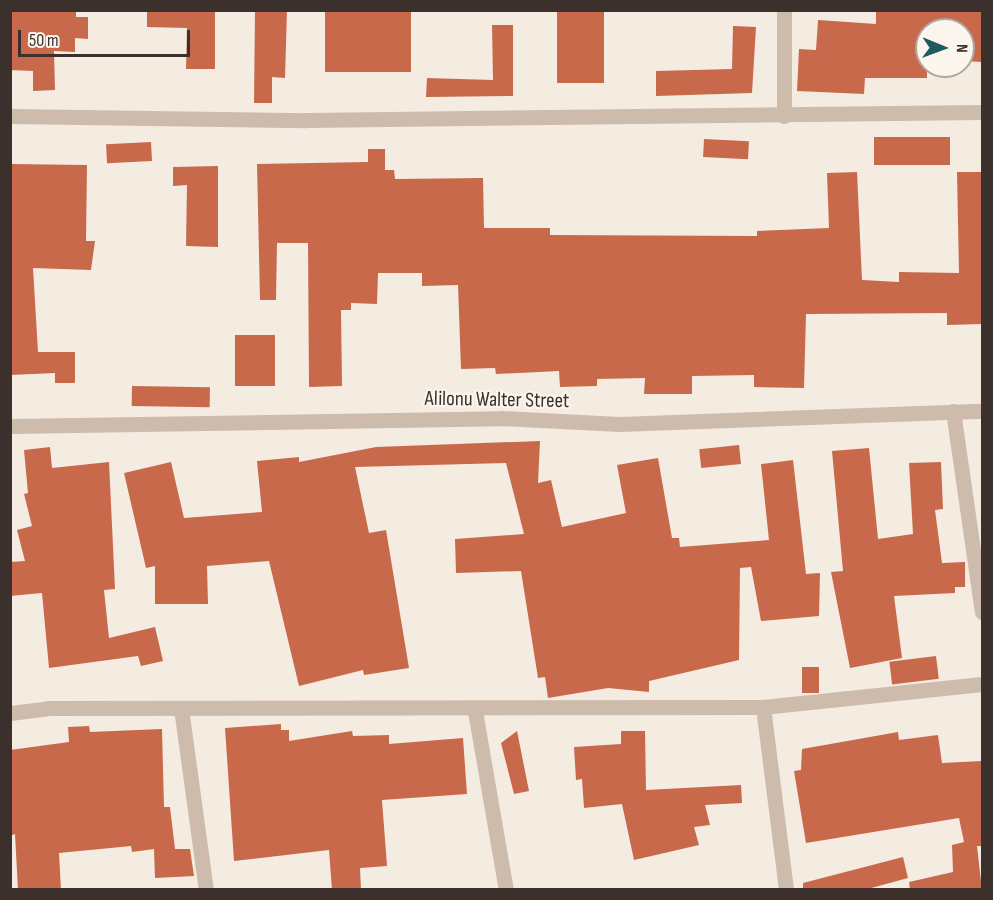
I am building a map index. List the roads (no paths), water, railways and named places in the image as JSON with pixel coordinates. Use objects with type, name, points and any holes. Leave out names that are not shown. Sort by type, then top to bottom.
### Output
[{"type":"street","points":[[784,10],[784,116]]},
{"type":"street","points":[[10,116],[784,116],[982,112]]},
{"type":"street","points":[[953,411],[982,612]]},
{"type":"street","name":"Alilonu Walter Street","points":[[10,426],[501,418],[619,424],[982,411]]},
{"type":"street","points":[[10,713],[181,708],[475,711],[763,707],[982,684]]},
{"type":"street","points":[[763,707],[786,890]]},
{"type":"street","points":[[181,708],[206,890]]},
{"type":"street","points":[[475,711],[506,890]]}]
